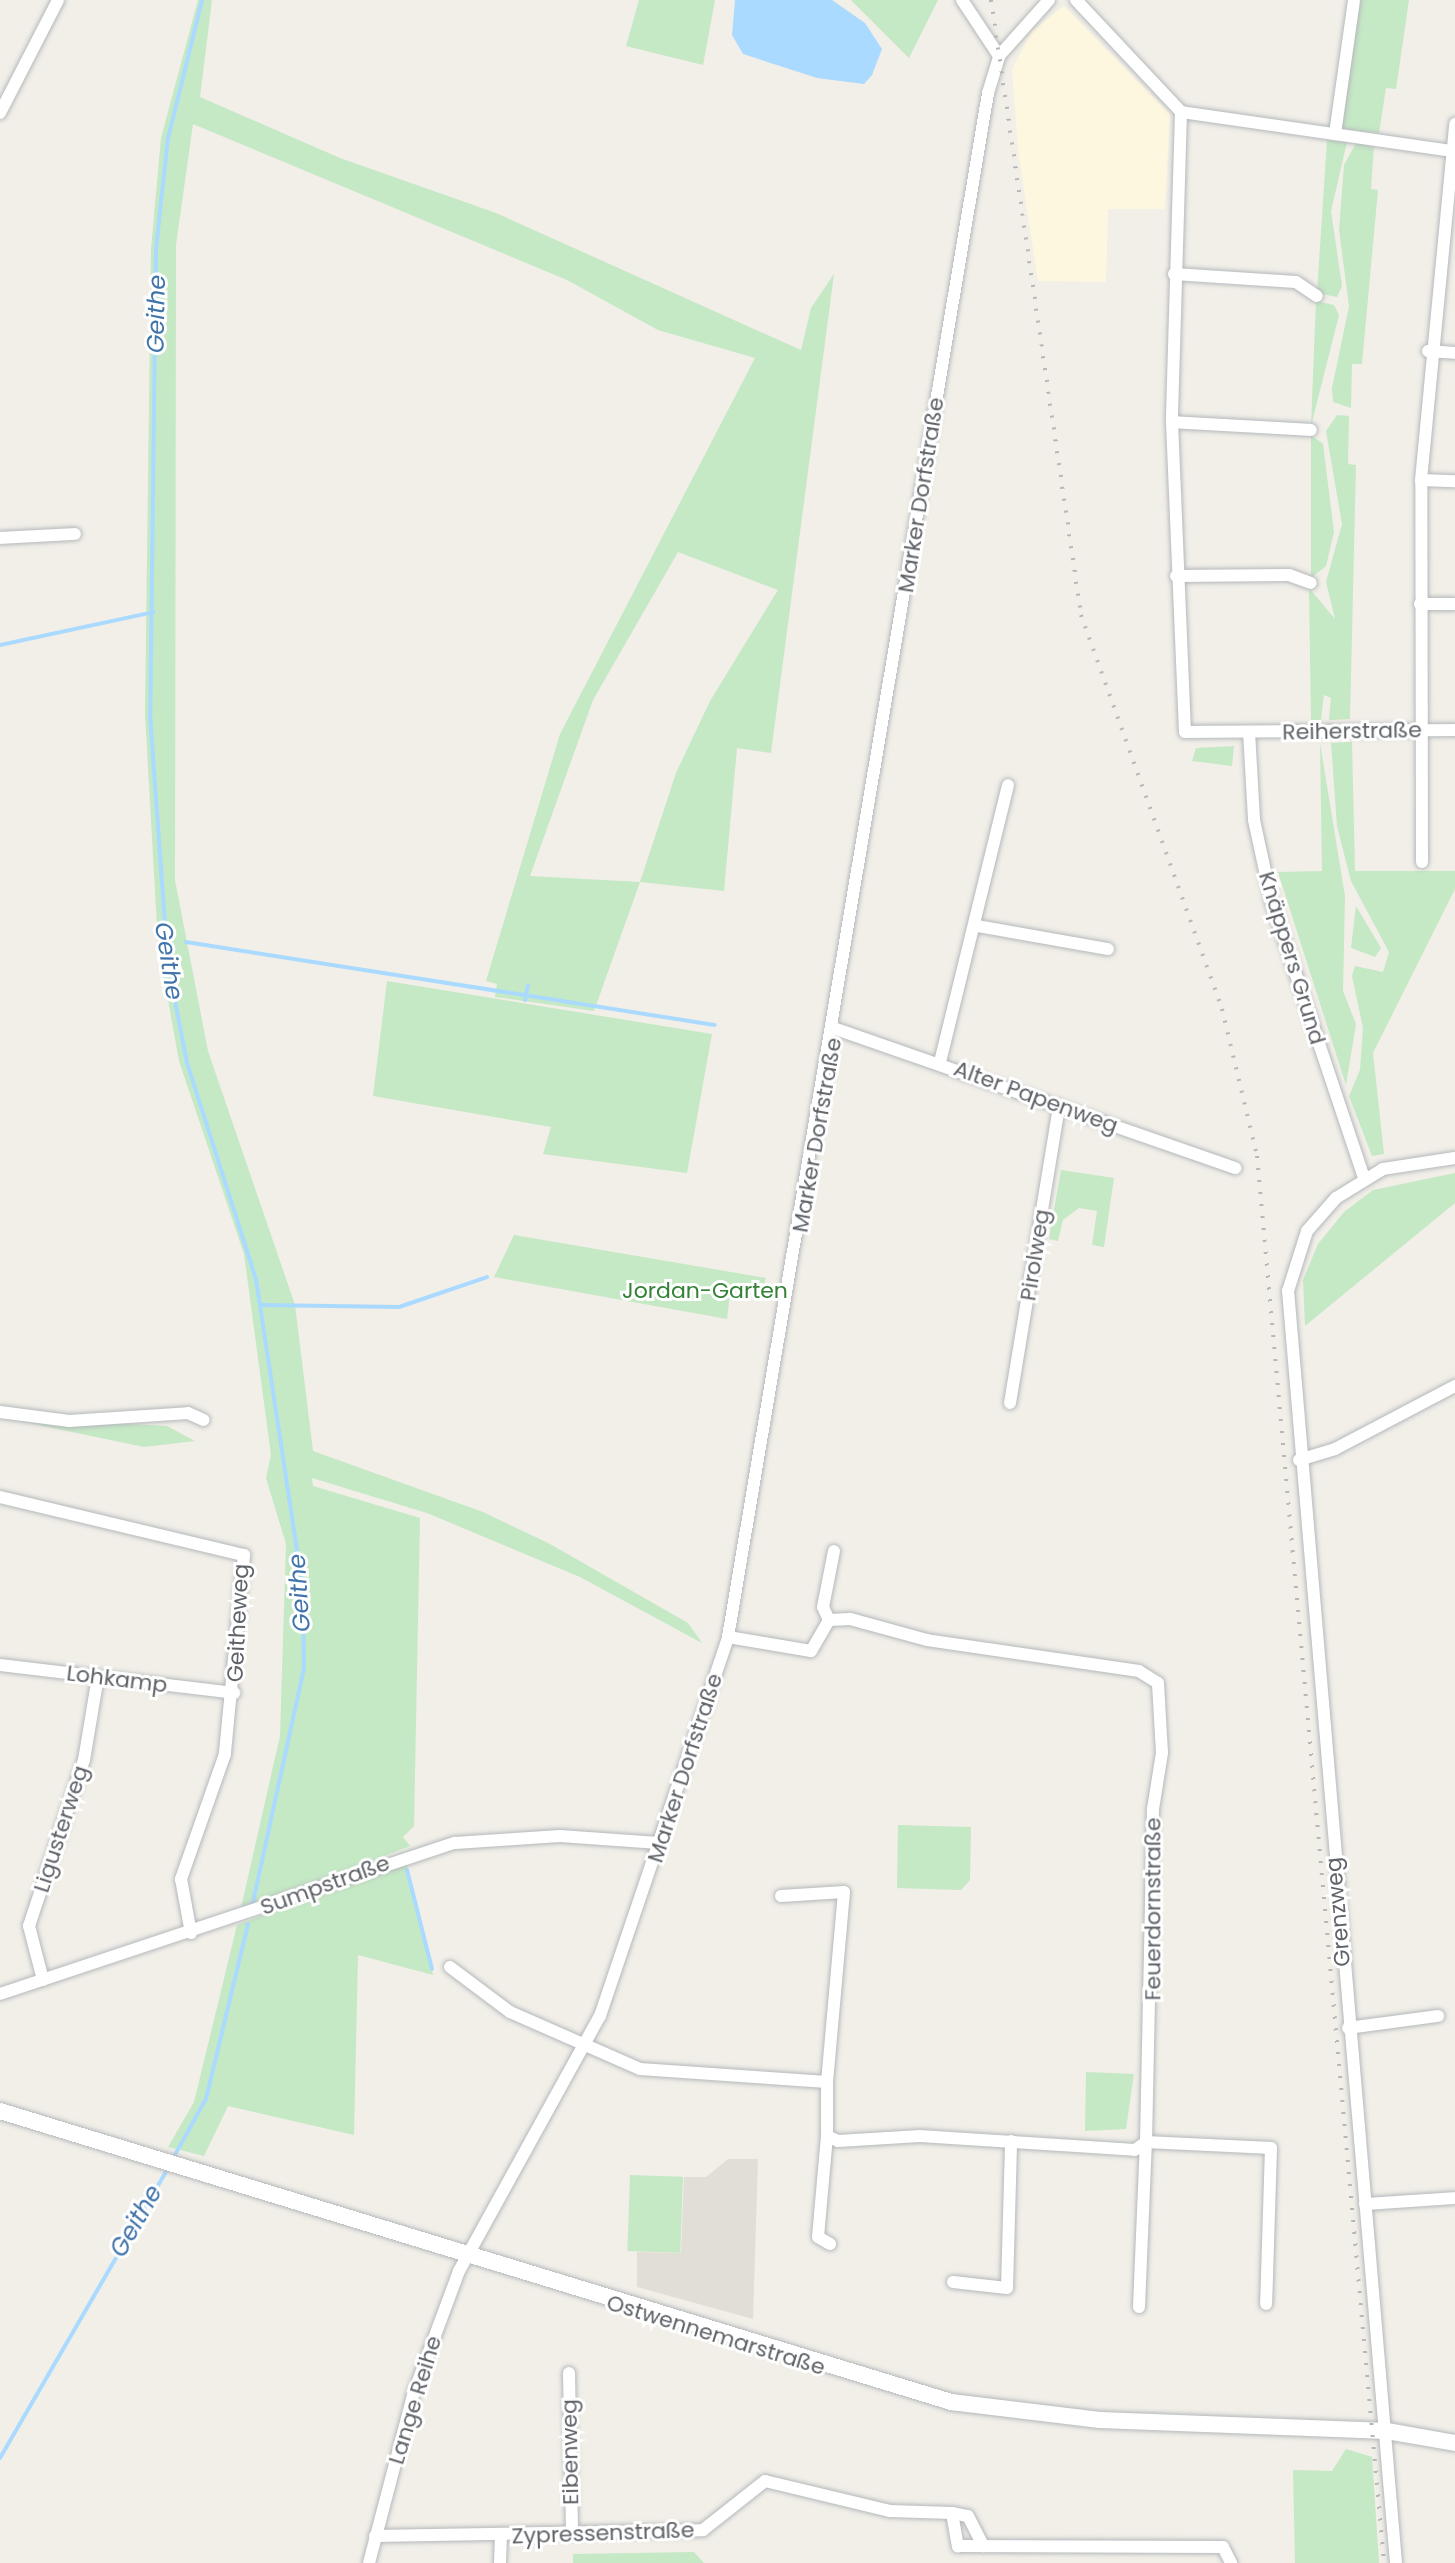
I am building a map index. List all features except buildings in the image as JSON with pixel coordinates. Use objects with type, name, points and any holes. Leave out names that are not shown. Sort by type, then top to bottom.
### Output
[{"type":"street","points":[[0,113],[58,0]]},
{"type":"street","points":[[962,0],[999,56],[1049,0]]},
{"type":"street","points":[[1076,0],[1181,112],[1450,151]]},
{"type":"street","points":[[1335,134],[1354,0]]},
{"type":"street","name":"Marker Dorfstraße","points":[[470,2250],[586,2048],[728,1637],[836,1029],[999,56]]},
{"type":"street","points":[[1181,112],[1172,422],[1176,576],[1289,575],[1311,583]]},
{"type":"street","points":[[1422,862],[1421,480],[1428,351],[1449,221],[1450,151],[1455,124]]},
{"type":"street","points":[[1174,274],[1296,282],[1317,296]]},
{"type":"street","points":[[1428,351],[1455,353]]},
{"type":"street","points":[[1172,422],[1311,430]]},
{"type":"street","points":[[1421,480],[1455,481]]},
{"type":"street","points":[[0,538],[75,534]]},
{"type":"street","name":"Reiherstraße","points":[[1176,576],[1185,732],[1455,730]]},
{"type":"street","points":[[1420,604],[1455,604]]},
{"type":"street","name":"Knäppers Grund","points":[[1249,732],[1254,820],[1272,903],[1364,1178]]},
{"type":"street","points":[[940,1062],[977,926],[1008,785]]},
{"type":"street","points":[[977,926],[1108,949]]},
{"type":"street","name":"Alter Papenweg","points":[[836,1029],[940,1062],[1236,1168]]},
{"type":"street","name":"Pirolweg","points":[[1010,1403],[1059,1106]]},
{"type":"street","points":[[1364,1178],[1455,1158]]},
{"type":"street","name":"Grenzweg","points":[[1364,1178],[1317,1215],[1293,1262],[1287,1317],[1348,2028],[1387,2431],[1396,2563]]},
{"type":"street","points":[[1299,1460],[1455,1386]]},
{"type":"street","points":[[0,1412],[69,1421],[188,1413],[204,1420]]},
{"type":"street","name":"Geitheweg","points":[[0,1497],[244,1555],[234,1693],[225,1754],[181,1879],[191,1933]]},
{"type":"street","points":[[728,1637],[811,1651],[829,1620],[823,1607],[834,1551]]},
{"type":"street","name":"Feuerdornstraße","points":[[829,1620],[1139,1671],[1158,1683],[1163,1724],[1153,1809],[1146,2142]]},
{"type":"street","name":"Lohkamp","points":[[0,1665],[234,1693]]},
{"type":"street","name":"Ligusterweg","points":[[43,1980],[29,1926],[84,1760],[98,1676]]},
{"type":"street","name":"Sumpstraße","points":[[0,1994],[455,1843],[597,1836],[659,1843]]},
{"type":"street","points":[[781,1896],[844,1892],[827,2082],[827,2136],[818,2237],[830,2244]]},
{"type":"street","points":[[450,1967],[510,2012],[586,2048],[661,2074],[827,2082]]},
{"type":"street","points":[[1348,2028],[1438,2016]]},
{"type":"street","name":"Ostwennemarstraße","points":[[0,2111],[470,2250],[951,2402],[1100,2420],[1387,2431],[1455,2443]]},
{"type":"street","points":[[827,2136],[1011,2141],[1135,2150],[1146,2142],[1271,2148],[1266,2304]]},
{"type":"street","points":[[953,2282],[1007,2288],[1011,2141]]},
{"type":"street","points":[[1139,2307],[1146,2142]]},
{"type":"street","points":[[1365,2204],[1455,2198]]},
{"type":"street","name":"Lange Reihe","points":[[369,2563],[414,2392],[470,2250]]},
{"type":"street","name":"Eibenweg","points":[[569,2373],[572,2532]]},
{"type":"street","name":"Zypressenstraße","points":[[375,2536],[501,2537],[710,2529],[765,2481],[890,2511],[952,2513]]},
{"type":"street","points":[[983,2546],[968,2516],[952,2513],[953,2544],[983,2546],[1186,2549],[1223,2547],[1231,2563]]},
{"type":"street","points":[[500,2563],[501,2537]]},
{"type":"street","points":[[1186,2549],[1186,2563]]},
{"type":"shaded area","points":[[1064,6],[1170,114],[1165,209],[1108,209],[1106,282],[1038,281],[1018,151],[1012,70],[1031,32]]},
{"type":"shaded area","points":[[728,2159],[758,2159],[753,2319],[637,2287],[637,2252],[681,2253],[684,2177],[706,2177]]},
{"type":"green space","points":[[198,0],[212,0],[200,97],[340,158],[496,213],[801,350],[811,308],[834,274],[771,753],[737,748],[724,891],[640,882],[594,1011],[495,997],[497,984],[486,981],[560,734],[755,358],[658,330],[567,280],[193,124],[176,245],[175,880],[208,1051],[295,1305],[313,1451],[483,1512],[550,1544],[688,1623],[702,1643],[580,1577],[427,1513],[312,1478],[313,1486],[420,1518],[414,1826],[403,1837],[410,1846],[240,1912],[280,1736],[286,1544],[266,1478],[271,1455],[244,1254],[179,1061],[158,944],[145,714],[151,249],[161,138]],"holes":[[[678,552],[778,590],[710,701],[676,773],[640,882],[530,876],[593,700]]]},
{"type":"green space","points":[[639,0],[715,0],[703,65],[626,46]]},
{"type":"green space","points":[[851,0],[938,0],[909,58]]},
{"type":"green space","points":[[1356,0],[1409,0],[1396,89],[1386,88],[1379,133],[1338,128]]},
{"type":"green space","points":[[1327,140],[1347,142],[1331,211],[1342,286],[1337,297],[1317,293]]},
{"type":"green space","points":[[1356,143],[1374,147],[1371,189],[1378,190],[1362,364],[1352,364],[1351,408],[1333,402],[1332,388],[1349,306],[1339,230],[1344,165]]},
{"type":"green space","points":[[1316,301],[1334,305],[1339,315],[1311,426]]},
{"type":"green space","points":[[1337,415],[1349,416],[1348,464],[1356,465],[1350,719],[1329,720],[1331,698],[1324,695],[1321,720],[1311,720],[1309,588],[1335,619],[1326,582],[1342,524],[1326,431]]},
{"type":"green space","points":[[1311,435],[1323,444],[1334,532],[1326,566],[1311,578]]},
{"type":"green space","points":[[1352,742],[1355,871],[1455,871],[1455,889],[1373,1053],[1384,1154],[1372,1156],[1349,1096],[1360,1070],[1363,1028],[1352,976],[1355,966],[1383,972],[1389,952],[1351,881],[1337,826],[1331,743]]},
{"type":"green space","points":[[1320,743],[1345,896],[1343,991],[1356,1024],[1346,1085],[1278,872],[1322,871]]},
{"type":"green space","points":[[1234,746],[1232,766],[1192,761],[1196,748]]},
{"type":"green space","points":[[1356,906],[1381,948],[1375,957],[1351,948]]},
{"type":"green space","points":[[387,981],[712,1034],[687,1173],[543,1154],[551,1127],[373,1096]]},
{"type":"green space","points":[[1061,1170],[1114,1178],[1104,1247],[1092,1245],[1097,1211],[1079,1208],[1063,1220],[1058,1241],[1049,1239]]},
{"type":"green space","points":[[1455,1173],[1455,1203],[1305,1326],[1303,1280],[1318,1244],[1344,1212],[1373,1190]]},
{"type":"green space","name":"Jordan-Garten","points":[[514,1235],[766,1278],[762,1290],[731,1285],[727,1319],[494,1277]]},
{"type":"green space","points":[[0,1417],[167,1426],[195,1441],[144,1447]]},
{"type":"green space","points":[[898,1825],[971,1827],[970,1880],[961,1890],[897,1888]]},
{"type":"green space","points":[[406,1861],[433,1975],[358,1955],[354,2135],[228,2106],[204,2156],[168,2147],[194,2102],[237,1925]]},
{"type":"green space","points":[[1086,2072],[1134,2074],[1126,2129],[1085,2131]]},
{"type":"green space","points":[[630,2175],[683,2177],[680,2253],[627,2251]]},
{"type":"green space","points":[[1346,2449],[1372,2457],[1379,2563],[1295,2563],[1293,2470],[1332,2471]]},
{"type":"green space","points":[[694,2552],[704,2563],[573,2563],[573,2554]]},
{"type":"water","points":[[735,0],[832,0],[865,23],[882,49],[872,75],[864,84],[817,78],[743,54],[732,35]]},
{"type":"waterway","name":"Geithe","points":[[202,0],[168,138],[156,248],[150,715],[168,965],[187,1063],[256,1279],[303,1589],[304,1668],[252,1906]]},
{"type":"waterway","points":[[0,645],[154,612]]},
{"type":"waterway","points":[[186,942],[715,1025]]},
{"type":"waterway","points":[[525,1000],[528,985]]},
{"type":"waterway","points":[[261,1305],[399,1307],[487,1277]]},
{"type":"waterway","points":[[407,1870],[432,1969]]},
{"type":"waterway","name":"Geithe","points":[[172,2160],[206,2099],[248,1924]]},
{"type":"waterway","name":"Geithe","points":[[0,2458],[168,2168]]},
{"type":"railway","points":[[991,0],[1081,615],[1222,1009],[1257,1156],[1384,2563]]}]
